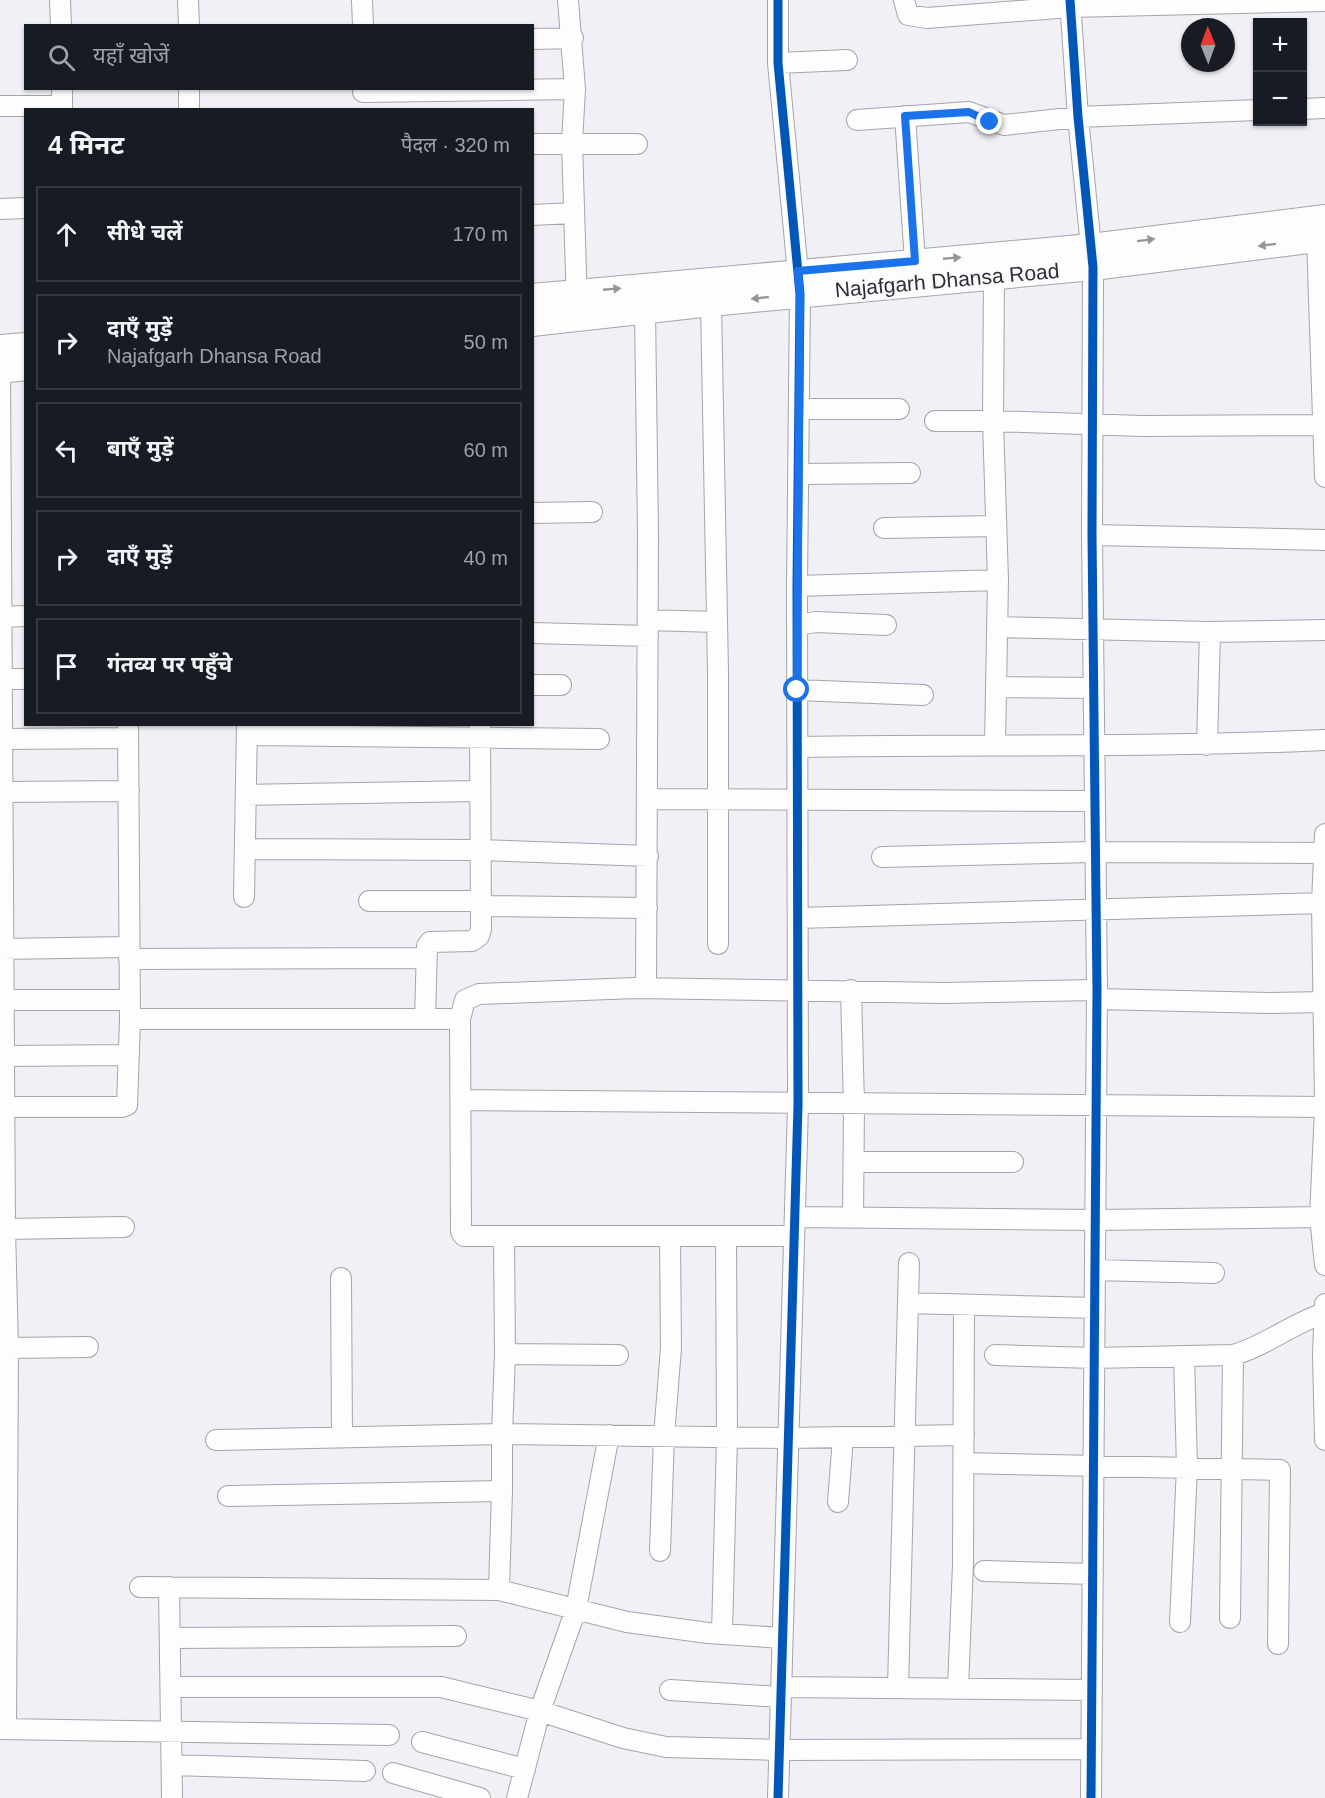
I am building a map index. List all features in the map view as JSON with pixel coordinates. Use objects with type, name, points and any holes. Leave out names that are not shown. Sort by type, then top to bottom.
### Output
[{"type":"main road","name":"Najafgarh Dhansa Road","points":[[534,297],[577,292],[994,274],[1092,257],[1322,232]]},
{"type":"main road","name":"Najafgarh Dhansa Road","points":[[534,323],[711,303],[799,283],[915,261],[1092,257]]},
{"type":"main road","points":[[0,348],[24,346]]},
{"type":"main road","points":[[0,370],[24,367]]},
{"type":"street","points":[[60,0],[61,24]]},
{"type":"street","points":[[189,0],[189,24]]},
{"type":"street","points":[[362,0],[363,24]]},
{"type":"street","points":[[568,0],[573,38],[575,89],[572,143],[577,319]]},
{"type":"street","points":[[778,0],[778,63],[799,283],[800,409],[797,586],[798,1105],[778,1798]]},
{"type":"street","points":[[904,0],[908,15],[912,17],[1071,4],[1325,1]]},
{"type":"street","points":[[1071,4],[1078,117],[1092,257],[1092,535],[1097,995],[1091,1798]]},
{"type":"street","points":[[534,39],[573,38]]},
{"type":"street","points":[[778,63],[847,60]]},
{"type":"street","points":[[363,97],[575,89]]},
{"type":"street","points":[[189,90],[189,108]]},
{"type":"street","points":[[0,106],[62,101]]},
{"type":"street","points":[[1307,109],[1325,108]]},
{"type":"street","points":[[857,120],[969,112],[1004,125],[1078,117],[1253,110]]},
{"type":"street","points":[[905,116],[915,261]]},
{"type":"street","points":[[534,144],[637,144]]},
{"type":"street","points":[[0,209],[24,207]]},
{"type":"street","points":[[534,215],[574,213]]},
{"type":"street","points":[[1322,232],[1322,425],[1325,477]]},
{"type":"street","points":[[994,274],[993,420],[998,580],[995,744]]},
{"type":"street","points":[[711,303],[718,944]]},
{"type":"street","points":[[645,310],[648,628],[646,988]]},
{"type":"street","points":[[0,370],[3,792],[2,1107],[8,1348],[4,1505],[3,1729],[389,1735]]},
{"type":"street","points":[[800,409],[899,409]]},
{"type":"street","points":[[935,421],[993,420],[1093,425],[1322,425]]},
{"type":"street","points":[[799,474],[910,473]]},
{"type":"street","points":[[534,513],[592,512]]},
{"type":"street","points":[[884,528],[995,526]]},
{"type":"street","points":[[1092,535],[1325,540]]},
{"type":"street","points":[[797,586],[998,580]]},
{"type":"street","points":[[2,617],[24,616]]},
{"type":"street","points":[[534,633],[648,628],[716,622]]},
{"type":"street","points":[[797,625],[816,622],[886,625]]},
{"type":"street","points":[[997,627],[1210,632],[1325,630]]},
{"type":"street","points":[[1208,745],[1210,632]]},
{"type":"street","points":[[1,679],[24,679]]},
{"type":"street","points":[[534,685],[561,685]]},
{"type":"street","points":[[997,687],[1094,688]]},
{"type":"street","points":[[797,690],[923,695]]},
{"type":"street","points":[[244,897],[247,730],[480,732],[599,739]]},
{"type":"street","points":[[2,739],[128,731],[129,791],[127,1105],[122,1107],[2,1107]]},
{"type":"street","points":[[425,1019],[426,958],[430,942],[472,941],[479,936],[480,732]]},
{"type":"street","points":[[798,747],[995,744],[1208,745],[1325,740]]},
{"type":"street","points":[[3,792],[129,791]]},
{"type":"street","points":[[246,795],[479,791]]},
{"type":"street","points":[[648,800],[1095,801]]},
{"type":"street","points":[[1325,834],[1323,913],[1325,1101]]},
{"type":"street","points":[[245,849],[479,850],[648,856]]},
{"type":"street","points":[[882,857],[1095,852],[1325,853]]},
{"type":"street","points":[[369,901],[648,908]]},
{"type":"street","points":[[798,918],[1096,910],[1323,913]]},
{"type":"street","points":[[2,949],[426,958]]},
{"type":"street","points":[[1323,1217],[1095,1220],[853,1218],[726,1236],[470,1238],[461,1232],[460,1019],[465,1000],[479,994],[646,988],[1097,995],[1269,1004],[1325,1002]]},
{"type":"street","points":[[851,990],[855,1105],[853,1218]]},
{"type":"street","points":[[2,1000],[129,1010],[460,1019]]},
{"type":"street","points":[[3,1064],[129,1055]]},
{"type":"street","points":[[461,1100],[798,1105],[1096,1104],[1325,1108],[1323,1217],[1325,1265]]},
{"type":"street","points":[[854,1162],[1013,1162]]},
{"type":"street","points":[[5,1229],[123,1227]]},
{"type":"street","points":[[722,1634],[727,1437],[726,1236]]},
{"type":"street","points":[[499,1590],[505,1354],[504,1237]]},
{"type":"street","points":[[660,1551],[664,1436],[671,1348],[670,1237]]},
{"type":"street","points":[[898,1688],[909,1263]]},
{"type":"street","points":[[1095,1270],[1215,1273]]},
{"type":"street","points":[[340,1278],[342,1438]]},
{"type":"street","points":[[908,1303],[1095,1308]]},
{"type":"street","points":[[1325,1304],[1325,1440]]},
{"type":"street","points":[[958,1688],[964,1463],[964,1305]]},
{"type":"street","points":[[994,1355],[1094,1358],[1233,1355],[1245,1352],[1294,1324],[1324,1313]]},
{"type":"street","points":[[8,1348],[88,1347]]},
{"type":"street","points":[[505,1354],[618,1355]]},
{"type":"street","points":[[1230,1618],[1233,1355]]},
{"type":"street","points":[[1180,1622],[1187,1467],[1184,1356]]},
{"type":"street","points":[[216,1440],[502,1434],[788,1438],[964,1435]]},
{"type":"street","points":[[517,1798],[540,1711],[576,1609],[609,1435]]},
{"type":"street","points":[[838,1502],[843,1438]]},
{"type":"street","points":[[964,1463],[1093,1467],[1276,1468],[1282,1474],[1277,1559],[1278,1644]]},
{"type":"street","points":[[228,1496],[502,1491]]},
{"type":"street","points":[[984,1570],[1093,1574]]},
{"type":"street","points":[[140,1587],[499,1590],[627,1622],[722,1634],[782,1638]]},
{"type":"street","points":[[169,1587],[172,1798]]},
{"type":"street","points":[[170,1638],[456,1636]]},
{"type":"street","points":[[171,1687],[441,1687],[540,1711],[623,1738],[666,1747],[779,1750],[1091,1749]]},
{"type":"street","points":[[670,1690],[781,1692],[958,1688],[1092,1690]]},
{"type":"street","points":[[422,1742],[525,1769]]},
{"type":"street","points":[[172,1765],[365,1771]]},
{"type":"street","points":[[393,1773],[480,1798]]},
{"type":"cycle path","points":[[778,0],[778,63],[800,294],[797,586],[798,1105],[778,1798]]},
{"type":"cycle path","points":[[1070,0],[1078,117],[1093,267],[1092,535],[1097,990],[1091,1798]]},
{"type":"route","points":[[797,690],[800,294],[798,271],[915,261],[905,116],[969,112],[990,122]]}]
